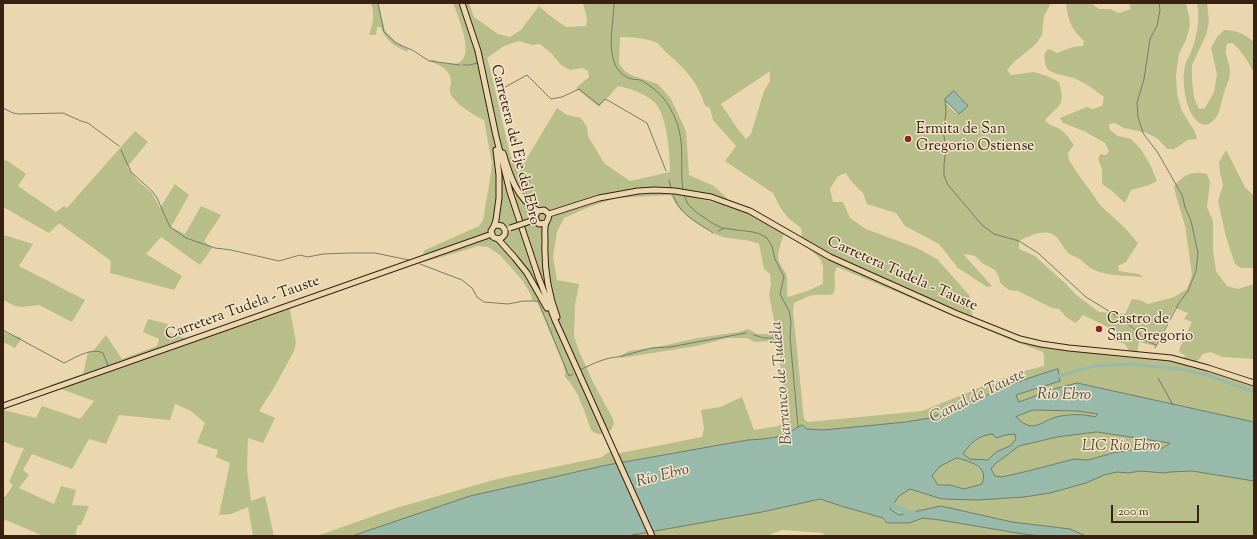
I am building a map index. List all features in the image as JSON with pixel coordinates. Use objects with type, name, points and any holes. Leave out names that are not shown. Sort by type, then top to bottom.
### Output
[{"type":"main road","name":"Carretera del Eje del Ebro","points":[[462,3],[476,44],[502,163],[522,230],[538,276],[555,320],[652,536]]},
{"type":"main road","points":[[484,81],[502,148],[512,177],[524,200],[538,211]]},
{"type":"main road","points":[[490,108],[499,175],[499,198],[494,226],[491,231],[493,237],[498,239],[522,265],[534,284],[546,305],[569,357],[582,379]]},
{"type":"main road","name":"Carretera Tudela - Tauste","points":[[549,214],[620,193],[655,190],[690,192],[711,197],[750,211],[830,257],[955,313],[1020,339],[1069,348],[1171,358],[1254,383]]},
{"type":"main road","points":[[494,226],[502,226],[507,229],[533,220],[538,211],[544,210],[549,214],[549,218],[546,223],[545,254],[548,288],[571,356]]},
{"type":"main road","points":[[533,220],[540,224],[546,223]]},
{"type":"main road","points":[[498,239],[504,237],[507,229]]},
{"type":"main road","name":"Carretera Tudela - Tauste","points":[[3,406],[492,234]]},
{"type":"green space","points":[[371,3],[378,3],[385,31],[396,42],[408,49],[407,52],[388,39],[381,27],[377,27],[376,35],[369,35],[373,19]]},
{"type":"green space","points":[[453,3],[469,3],[474,17],[498,34],[510,37],[521,30],[539,6],[566,27],[586,26],[587,19],[583,3],[1051,3],[1044,16],[1042,35],[1036,44],[1014,62],[1007,70],[1011,75],[1034,72],[1059,82],[1062,96],[1060,104],[1045,120],[1049,124],[1061,130],[1071,140],[1074,145],[1068,153],[1069,160],[1078,174],[1100,205],[1124,227],[1138,243],[1126,262],[1118,266],[1119,271],[1139,274],[1143,277],[1110,275],[1098,272],[1069,253],[1054,235],[1049,233],[1039,233],[1019,241],[1019,249],[1035,256],[1075,294],[1099,312],[1125,314],[1132,299],[1140,300],[1148,304],[1174,297],[1187,289],[1192,275],[1185,226],[1174,186],[1188,174],[1207,174],[1210,182],[1207,207],[1213,221],[1213,250],[1216,271],[1227,286],[1238,289],[1254,284],[1254,359],[1222,357],[1211,352],[1203,354],[1195,364],[1241,379],[1254,378],[1254,536],[826,536],[822,533],[783,530],[771,534],[771,536],[317,536],[396,508],[497,479],[602,457],[612,450],[615,454],[702,437],[704,428],[701,410],[720,407],[742,397],[754,430],[779,426],[786,416],[778,343],[770,341],[755,342],[747,338],[728,338],[697,346],[621,358],[620,356],[629,351],[739,332],[748,329],[757,334],[777,334],[769,295],[771,283],[770,274],[764,269],[759,244],[719,236],[699,225],[678,207],[671,195],[617,198],[589,207],[564,218],[557,232],[553,257],[557,280],[579,284],[575,305],[574,336],[593,382],[613,419],[614,424],[611,430],[605,435],[605,433],[597,434],[591,430],[584,409],[574,388],[565,377],[563,364],[538,303],[532,300],[531,295],[522,280],[500,255],[488,247],[478,246],[424,262],[421,258],[425,250],[479,226],[483,220],[492,163],[484,120],[470,112],[455,100],[450,92],[451,78],[449,74],[444,68],[430,61],[431,59],[449,64],[459,63],[464,58],[466,50],[465,40]],"holes":[[[620,37],[644,39],[657,43],[686,71],[699,90],[705,106],[710,108],[713,120],[736,146],[725,161],[773,193],[780,207],[788,218],[801,228],[802,234],[800,241],[810,246],[810,250],[819,257],[821,261],[823,268],[823,284],[788,297],[785,271],[778,258],[785,230],[729,206],[693,197],[705,197],[726,203],[727,198],[714,186],[689,175],[686,131],[671,99],[658,84],[631,75],[619,64]],[[519,41],[532,45],[540,44],[552,54],[561,65],[570,70],[582,68],[588,71],[589,77],[576,88],[599,107],[618,86],[643,94],[655,103],[662,116],[668,146],[670,172],[630,181],[604,163],[588,136],[587,127],[581,118],[567,115],[557,108],[518,173],[510,154],[487,58],[504,46]],[[770,71],[770,81],[764,91],[751,134],[746,139],[721,104]],[[954,92],[960,96],[959,97],[968,106],[958,114],[950,108],[945,100]],[[846,173],[851,181],[863,193],[867,204],[896,213],[905,226],[939,244],[958,268],[987,287],[992,286],[964,255],[965,254],[975,256],[982,263],[995,270],[999,277],[1000,283],[1009,290],[1018,291],[1052,308],[1059,309],[1067,318],[1076,323],[1083,315],[1112,329],[1117,335],[1112,340],[1125,344],[1130,353],[1043,345],[973,320],[970,296],[937,259],[917,248],[866,229],[850,218],[843,202],[833,202],[830,189],[838,176]],[[837,267],[1043,352],[1044,366],[1016,373],[922,411],[808,422],[804,419],[793,311],[794,303],[810,296],[833,294],[835,288],[835,274]],[[1175,308],[1188,313],[1184,319],[1192,322],[1179,350],[1180,353],[1185,355],[1183,360],[1137,354],[1139,342],[1155,346]]]},
{"type":"green space","points":[[1066,3],[1091,3],[1099,9],[1110,9],[1119,13],[1131,9],[1129,3],[1186,3],[1190,26],[1186,40],[1179,54],[1176,75],[1177,94],[1182,111],[1195,132],[1197,139],[1188,140],[1174,149],[1167,149],[1158,139],[1147,133],[1124,128],[1115,123],[1109,124],[1110,130],[1118,136],[1131,139],[1140,148],[1150,164],[1157,181],[1131,190],[1125,203],[1102,184],[1102,169],[1098,159],[1100,154],[1106,155],[1109,151],[1105,143],[1084,131],[1063,123],[1060,118],[1087,107],[1092,109],[1102,106],[1104,97],[1074,78],[1058,74],[1046,67],[1044,57],[1047,50],[1050,49],[1057,53],[1073,47],[1083,46],[1084,41],[1071,24]]},
{"type":"green space","points":[[1197,3],[1207,3],[1209,22],[1206,35],[1192,65],[1194,98],[1199,109],[1205,108],[1214,92],[1217,74],[1211,48],[1217,37],[1224,30],[1228,30],[1240,33],[1254,42],[1254,73],[1245,57],[1236,46],[1233,43],[1227,44],[1226,54],[1230,68],[1229,80],[1216,117],[1209,124],[1204,125],[1192,116],[1187,102],[1184,86],[1185,64],[1193,46],[1198,22]]},
{"type":"green space","points":[[135,131],[148,142],[127,167],[138,181],[152,193],[160,208],[175,184],[189,195],[171,227],[185,234],[201,206],[221,215],[204,241],[212,248],[200,265],[161,237],[146,254],[182,276],[174,290],[110,273],[111,261],[59,223],[49,233],[3,207],[3,160],[8,161],[26,174],[18,186],[56,212],[64,206],[67,208]]},
{"type":"green space","points":[[1226,150],[1245,187],[1254,196],[1254,268],[1241,268],[1235,264],[1226,237],[1218,201],[1223,185],[1219,162]]},
{"type":"green space","points":[[4,235],[33,244],[19,266],[85,300],[72,322],[39,305],[22,307],[15,306],[3,300]]},
{"type":"green space","points":[[289,305],[296,342],[294,351],[275,386],[259,411],[275,418],[263,443],[248,438],[247,469],[251,501],[265,496],[274,536],[253,536],[248,507],[231,514],[219,515],[230,463],[216,457],[218,450],[197,443],[205,423],[191,411],[175,404],[170,420],[119,415],[106,444],[89,439],[72,469],[32,454],[23,470],[29,475],[19,488],[54,504],[61,486],[76,490],[72,505],[89,506],[81,525],[78,525],[75,536],[43,536],[6,520],[3,523],[3,496],[5,497],[13,485],[9,482],[24,448],[16,447],[3,441],[3,410],[36,418],[42,406],[80,419],[94,401],[50,385],[83,374],[88,352],[93,351],[106,335],[122,359],[157,346],[159,339],[143,332],[148,319],[168,324],[165,332],[190,340]]},
{"type":"green space","points":[[3,332],[22,338],[15,348],[3,342]]},
{"type":"water","points":[[954,91],[968,106],[959,114],[945,100]]},
{"type":"water","name":"LIC Río Ebro","points":[[1058,369],[1060,381],[1016,395],[1019,402],[1054,389],[1077,383],[1254,422],[1254,481],[1192,471],[1164,473],[1140,471],[1128,473],[1117,472],[1104,475],[1086,483],[1050,493],[1024,497],[978,500],[942,499],[910,489],[899,496],[890,509],[899,515],[941,506],[1012,522],[1070,529],[1086,536],[1039,536],[923,518],[909,523],[887,523],[883,518],[820,499],[762,512],[627,536],[352,536],[470,496],[607,465],[748,440],[773,438],[788,433],[802,425],[807,429],[823,430],[906,422],[930,418],[1026,379]],"holes":[[[1033,410],[1077,411],[1098,414],[1095,417],[1087,415],[1061,416],[1033,426],[1023,423],[1016,417]],[[1097,432],[1170,443],[1163,448],[1131,450],[1088,460],[1074,459],[1002,477],[995,476],[991,469],[995,464],[1019,446],[1057,437]],[[992,434],[997,438],[1015,434],[1016,439],[1010,446],[996,452],[988,460],[970,459],[963,454],[975,440]],[[957,458],[973,463],[981,469],[984,478],[982,484],[964,489],[950,485],[938,485],[932,476],[939,467]]]},
{"type":"waterway","points":[[378,3],[384,32],[396,43],[414,51],[429,61],[460,65]]},
{"type":"waterway","name":"Barranco de Tudela","points":[[614,3],[611,49],[615,64],[619,71],[627,77],[641,80],[653,88],[661,95],[670,107],[677,122],[681,142],[683,190]]},
{"type":"waterway","points":[[1155,348],[1179,303],[1188,291],[1196,271],[1198,253],[1191,221],[1182,195],[1158,153],[1143,133],[1138,117],[1137,103],[1144,79],[1150,39],[1157,26],[1160,10],[1159,3]]},
{"type":"waterway","points":[[463,65],[477,63]]},
{"type":"waterway","points":[[498,91],[527,75],[551,99],[562,97],[579,89],[599,105],[605,99],[647,123],[666,171]]},
{"type":"waterway","points":[[945,100],[946,113],[943,131],[946,147],[944,176],[948,185],[983,226],[994,234],[1019,241],[1038,253],[1086,297],[1120,318],[1143,336],[1144,340],[1156,345]]},
{"type":"waterway","points":[[3,108],[19,114],[63,113],[88,123],[119,146]]},
{"type":"waterway","points":[[121,150],[131,172],[152,191],[157,198],[170,227],[186,238],[215,248],[231,250],[279,261],[300,255],[308,257],[323,254],[349,253],[375,253],[409,260]]},
{"type":"waterway","points":[[669,180],[671,188]]},
{"type":"waterway","points":[[673,194],[684,213],[713,233]]},
{"type":"waterway","name":"Barranco de Tudela","points":[[684,195],[688,204],[696,212],[712,223],[722,228],[760,234],[767,238],[772,246],[775,259],[784,277],[780,294],[789,311],[791,322],[790,337],[798,427]]},
{"type":"waterway","name":"Barranco de Tudela","points":[[718,231],[723,229]]},
{"type":"waterway","points":[[420,264],[462,280],[472,288],[477,297],[484,302],[508,304],[523,301],[538,301],[569,376],[573,374]]},
{"type":"waterway","points":[[3,330],[64,363],[93,351],[103,353],[108,365]]},
{"type":"waterway","points":[[582,369],[604,359],[652,348],[670,347],[746,333]]},
{"type":"waterway","points":[[754,335],[764,338],[776,338]]},
{"type":"waterway","name":"Canal de Tauste","points":[[1055,377],[1095,366],[1132,364],[1180,369],[1207,375],[1254,392]]},
{"type":"waterway","points":[[1158,378],[1173,405]]},
{"type":"waterway","name":"Río Ebro","points":[[886,502],[908,513],[915,514]]},
{"type":"place","name":"Ermita de San Gregorio Ostiense","points":[[908,139]]},
{"type":"place","name":"Castro de San Gregorio","points":[[1099,329]]}]
